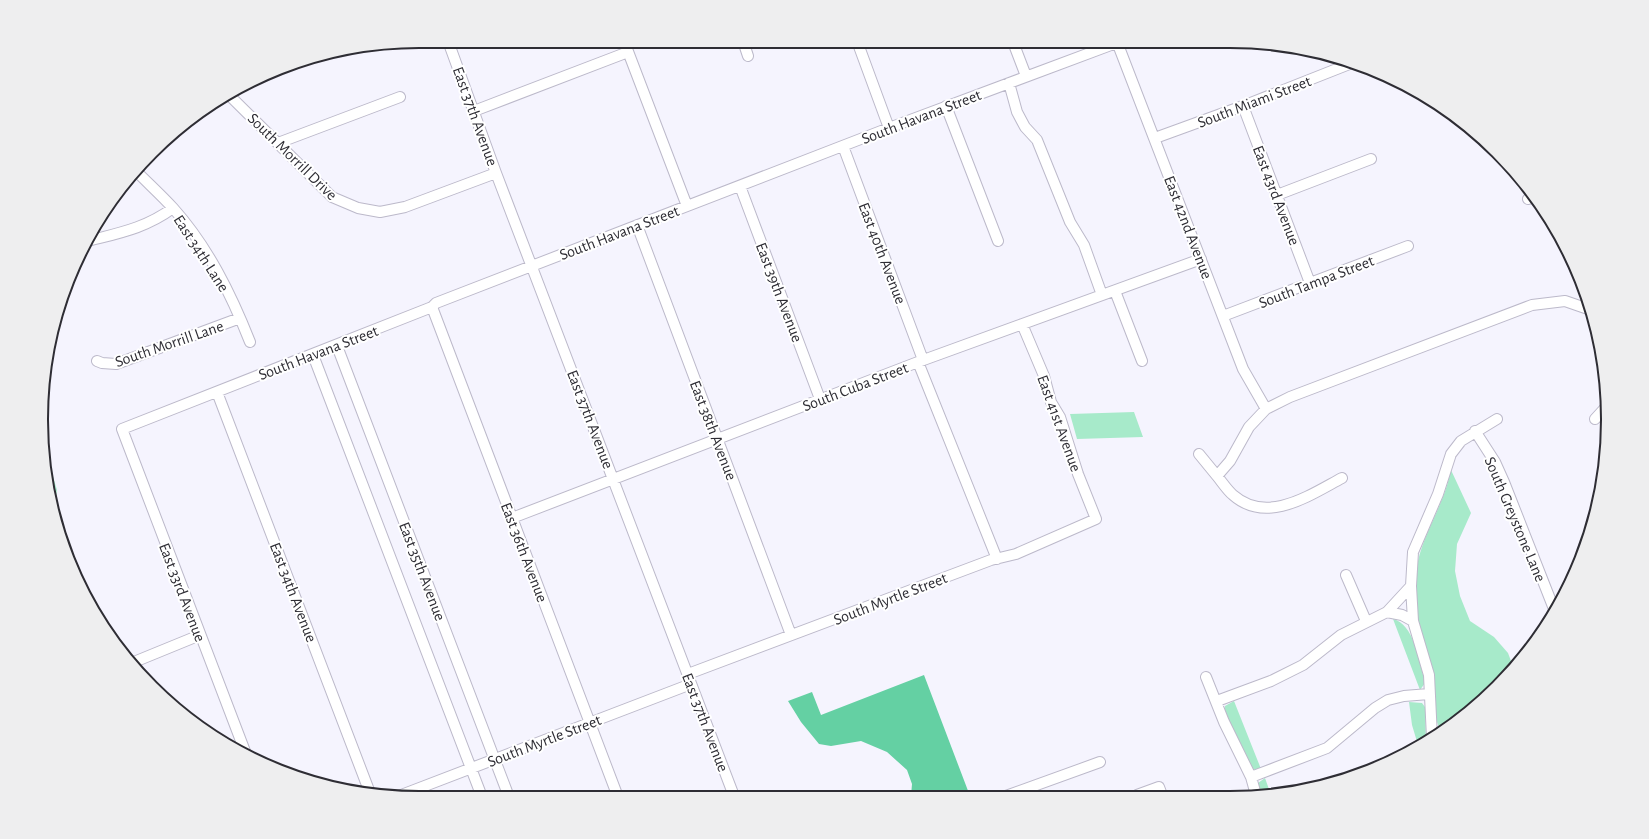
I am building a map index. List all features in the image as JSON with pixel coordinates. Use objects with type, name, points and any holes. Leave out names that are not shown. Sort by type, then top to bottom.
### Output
[{"type":"street","name":"East 37th Avenue","points":[[451,48],[496,172],[614,478],[732,791]]},
{"type":"street","points":[[627,48],[687,206]]},
{"type":"street","points":[[745,48],[748,56]]},
{"type":"street","points":[[860,48],[889,128]]},
{"type":"street","points":[[1015,48],[1026,76]]},
{"type":"street","name":"South Havana Street","points":[[122,430],[337,346],[432,307],[436,303],[946,106],[1102,48]]},
{"type":"street","name":"East 42nd Avenue","points":[[1120,48],[1243,369],[1266,409]]},
{"type":"street","points":[[474,111],[628,52]]},
{"type":"street","name":"South Miami Street","points":[[1155,138],[1243,106],[1344,66]]},
{"type":"street","points":[[1008,83],[1017,112],[1025,127],[1038,140],[1070,222],[1084,245],[1102,295]]},
{"type":"street","points":[[278,143],[400,97]]},
{"type":"street","name":"South Morrill Drive","points":[[233,99],[332,198],[358,208],[380,212],[405,206],[496,172]]},
{"type":"street","points":[[946,106],[998,241]]},
{"type":"street","name":"East 43rd Avenue","points":[[1243,106],[1310,283]]},
{"type":"street","name":"East 40th Avenue","points":[[843,146],[920,361],[997,559]]},
{"type":"street","points":[[1277,195],[1371,159]]},
{"type":"street","name":"East 34th Lane","points":[[140,176],[173,208],[209,257],[224,282],[250,342]]},
{"type":"street","name":"East 39th Avenue","points":[[740,186],[820,399]]},
{"type":"street","points":[[95,239],[142,226],[158,219],[173,208]]},
{"type":"street","name":"East 38th Avenue","points":[[637,225],[791,635]]},
{"type":"street","name":"South Tampa Street","points":[[1223,316],[1408,246]]},
{"type":"street","name":"South Cuba Street","points":[[512,518],[920,361],[1201,259]]},
{"type":"street","points":[[1115,291],[1142,361]]},
{"type":"street","points":[[1217,476],[1230,461],[1248,427],[1266,409],[1290,396],[1532,304],[1565,301],[1583,307]]},
{"type":"street","name":"East 36th Avenue","points":[[432,307],[616,791]]},
{"type":"street","name":"South Morrill Lane","points":[[97,360],[102,363],[116,364],[240,318]]},
{"type":"street","name":"East 41st Avenue","points":[[1022,324],[1044,376],[1051,402],[1060,417],[1078,474],[1096,519],[1093,522]]},
{"type":"street","name":"East 35th Avenue","points":[[337,346],[506,791]]},
{"type":"street","name":"East 35th Avenue","points":[[313,355],[480,791]]},
{"type":"street","name":"East 34th Avenue","points":[[217,392],[368,787]]},
{"type":"street","points":[[1595,419],[1601,413]]},
{"type":"street","points":[[1433,730],[1429,694],[1429,675],[1413,620],[1411,586],[1413,552],[1438,494],[1451,454],[1461,441],[1497,418]]},
{"type":"street","name":"East 33rd Avenue","points":[[122,430],[243,746]]},
{"type":"street","name":"South Greystone Lane","points":[[1475,431],[1495,462],[1504,482],[1552,604]]},
{"type":"street","points":[[1199,454],[1233,496],[1264,509],[1286,506],[1342,478]]},
{"type":"street","name":"South Myrtle Street","points":[[688,674],[997,559],[1016,554],[1093,522]]},
{"type":"street","points":[[1346,575],[1366,621]]},
{"type":"street","points":[[1217,701],[1288,674],[1303,665],[1341,635],[1366,621],[1387,612],[1411,586]]},
{"type":"street","points":[[1387,612],[1402,615],[1413,620]]},
{"type":"street","points":[[137,661],[200,635]]},
{"type":"street","points":[[1206,677],[1251,777],[1255,790]]},
{"type":"street","name":"South Myrtle Street","points":[[412,791],[691,684]]},
{"type":"street","points":[[1251,777],[1327,748],[1375,708],[1388,700],[1404,696],[1429,694]]},
{"type":"street","points":[[1020,791],[1100,762]]},
{"type":"green space","points":[[1134,412],[1143,437],[1077,439],[1070,414]]},
{"type":"green space","points":[[1451,470],[1471,513],[1457,544],[1455,571],[1460,596],[1470,621],[1494,637],[1508,653],[1511,661],[1474,699],[1439,726],[1421,641],[1416,599],[1416,579],[1420,553]]},
{"type":"green space","points":[[52,472],[57,490],[56,496]]},
{"type":"green space","points":[[1393,619],[1400,622],[1406,628],[1414,643],[1425,683],[1420,690]]},
{"type":"green space","points":[[924,675],[968,791],[911,791],[912,784],[907,770],[887,752],[861,741],[831,746],[819,744],[801,722],[788,701],[812,692],[821,715]]},
{"type":"green space","points":[[1234,701],[1261,769],[1257,771],[1252,768],[1224,712],[1225,706]]},
{"type":"green space","points":[[1409,702],[1422,703],[1425,707],[1426,734],[1417,740],[1412,725]]},
{"type":"green space","points":[[1265,778],[1269,789],[1259,790],[1258,783]]}]
